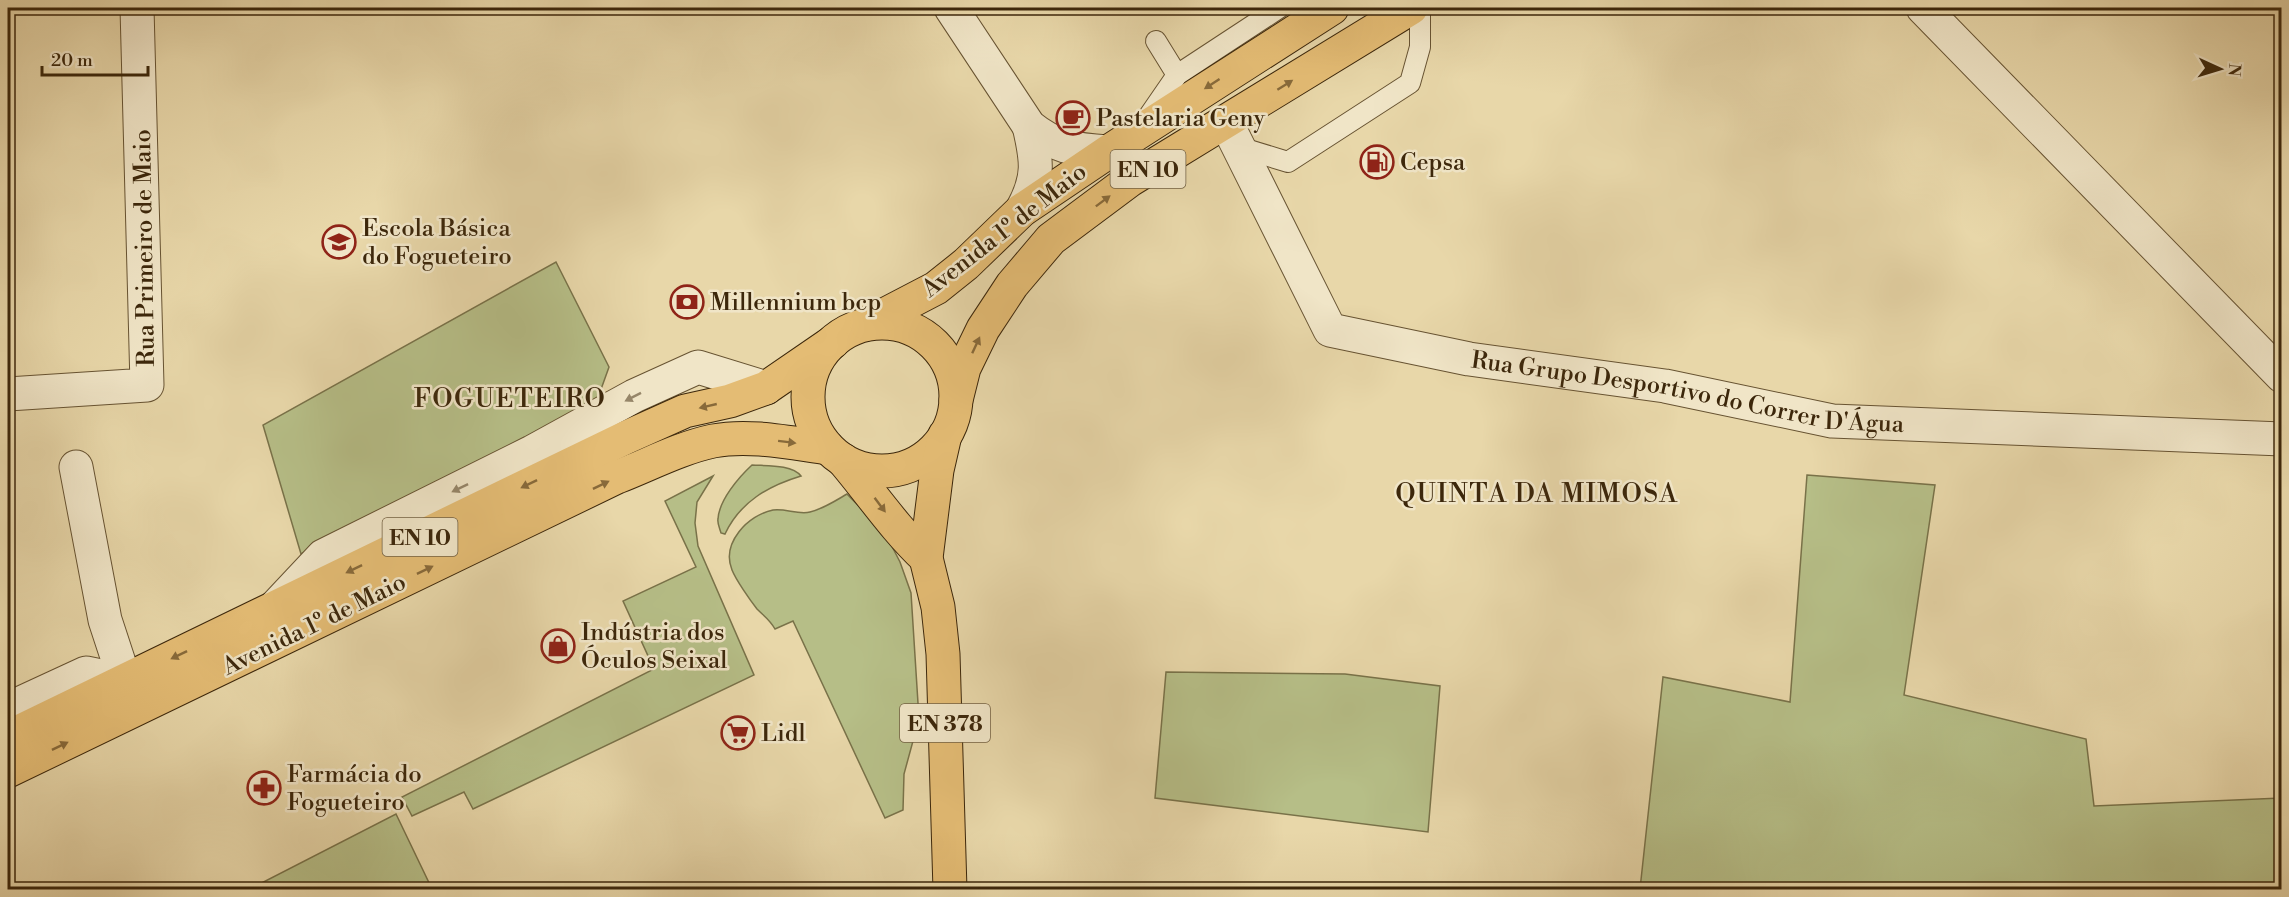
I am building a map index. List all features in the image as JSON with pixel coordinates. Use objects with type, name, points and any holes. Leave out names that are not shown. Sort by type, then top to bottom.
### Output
[{"type":"main road","name":"Avenida 1º de Maio","points":[[867,324],[936,288],[966,264],[1022,210],[1138,132],[1332,8]]},
{"type":"main road","name":"Avenida 1º de Maio","points":[[956,400],[964,368],[983,328],[1012,285],[1051,239],[1130,180],[1233,134],[1411,8]]},
{"type":"main road","points":[[836,454],[862,468],[880,471],[900,469],[919,462],[945,435],[953,418],[956,400],[954,381],[948,363],[937,347],[923,335],[905,326],[886,323],[867,324],[849,331],[833,342],[820,356],[812,374],[808,393],[810,413],[817,431],[836,454],[879,502],[906,539],[926,558]]},
{"type":"main road","name":"Avenida 1º de Maio","points":[[8,737],[627,437],[685,411],[730,401],[766,388],[833,342]]},
{"type":"main road","name":"EN 378","points":[[945,435],[937,470],[926,558],[938,607],[943,654],[950,890]]},
{"type":"main road","name":"Avenida 1º de Maio","points":[[8,771],[617,477],[690,448],[713,441],[741,439],[778,441],[836,454]]},
{"type":"street","name":"Rua Primeiro de Maio","points":[[8,394],[147,385],[137,8]]},
{"type":"street","points":[[951,8],[1029,126],[1046,139],[1064,147],[1108,152]]},
{"type":"street","points":[[1923,8],[2282,376]]},
{"type":"street","points":[[1022,210],[1032,193],[1037,172],[1029,126]]},
{"type":"street","name":"Rua Grupo Desportivo do Correr D'Água","points":[[1233,134],[1330,330],[1469,359],[1665,386],[1832,421],[2282,439]]},
{"type":"street","points":[[76,467],[105,620],[125,681]]},
{"type":"street","points":[[8,709],[86,672],[125,681]]},
{"type":"lane","name":"Avenida 1º de Maio","points":[[1138,132],[1177,75],[1279,8]]},
{"type":"lane","points":[[1233,134],[1288,162],[1410,82],[1420,47],[1420,8]]},
{"type":"lane","points":[[1156,41],[1177,75]]},
{"type":"green space","points":[[556,262],[609,367],[595,406],[301,554],[263,425]]},
{"type":"green space","points":[[752,465],[792,469],[801,476],[766,490],[756,497],[739,513],[725,534],[721,533],[718,521],[722,504],[736,482]]},
{"type":"green space","points":[[1807,475],[1935,485],[1904,695],[2086,739],[2094,806],[2281,798],[2281,889],[1640,889],[1663,677],[1790,702]]},
{"type":"green space","points":[[713,476],[697,502],[695,523],[698,546],[754,675],[473,809],[464,792],[412,816],[402,797],[654,669],[623,601],[696,567],[665,501]]},
{"type":"green space","points":[[847,494],[885,533],[900,562],[911,593],[919,719],[904,774],[903,810],[885,818],[793,621],[775,629],[743,590],[732,570],[730,560],[730,550],[734,540],[746,524],[754,518],[773,510],[810,512]]},
{"type":"green space","points":[[1166,672],[1345,674],[1440,686],[1428,832],[1155,798]]},
{"type":"green space","points":[[396,814],[432,889],[250,889]]},
{"type":"place","name":"Pastelaria Geny","points":[[1073,118]]},
{"type":"place","name":"Cepsa","points":[[1377,162]]},
{"type":"place","name":"Escola Básica do Fogueteiro","points":[[339,242]]},
{"type":"place","name":"Millennium bcp","points":[[687,302]]},
{"type":"place","name":"Indústria dos Óculos Seixal","points":[[558,646]]},
{"type":"place","name":"Lidl","points":[[738,733]]},
{"type":"place","name":"Farmácia do Fogueteiro","points":[[264,788]]},
{"type":"district","name":"FOGUETEIRO","points":[[510,398]]},
{"type":"district","name":"QUINTA DA MIMOSA","points":[[1537,493]]}]
